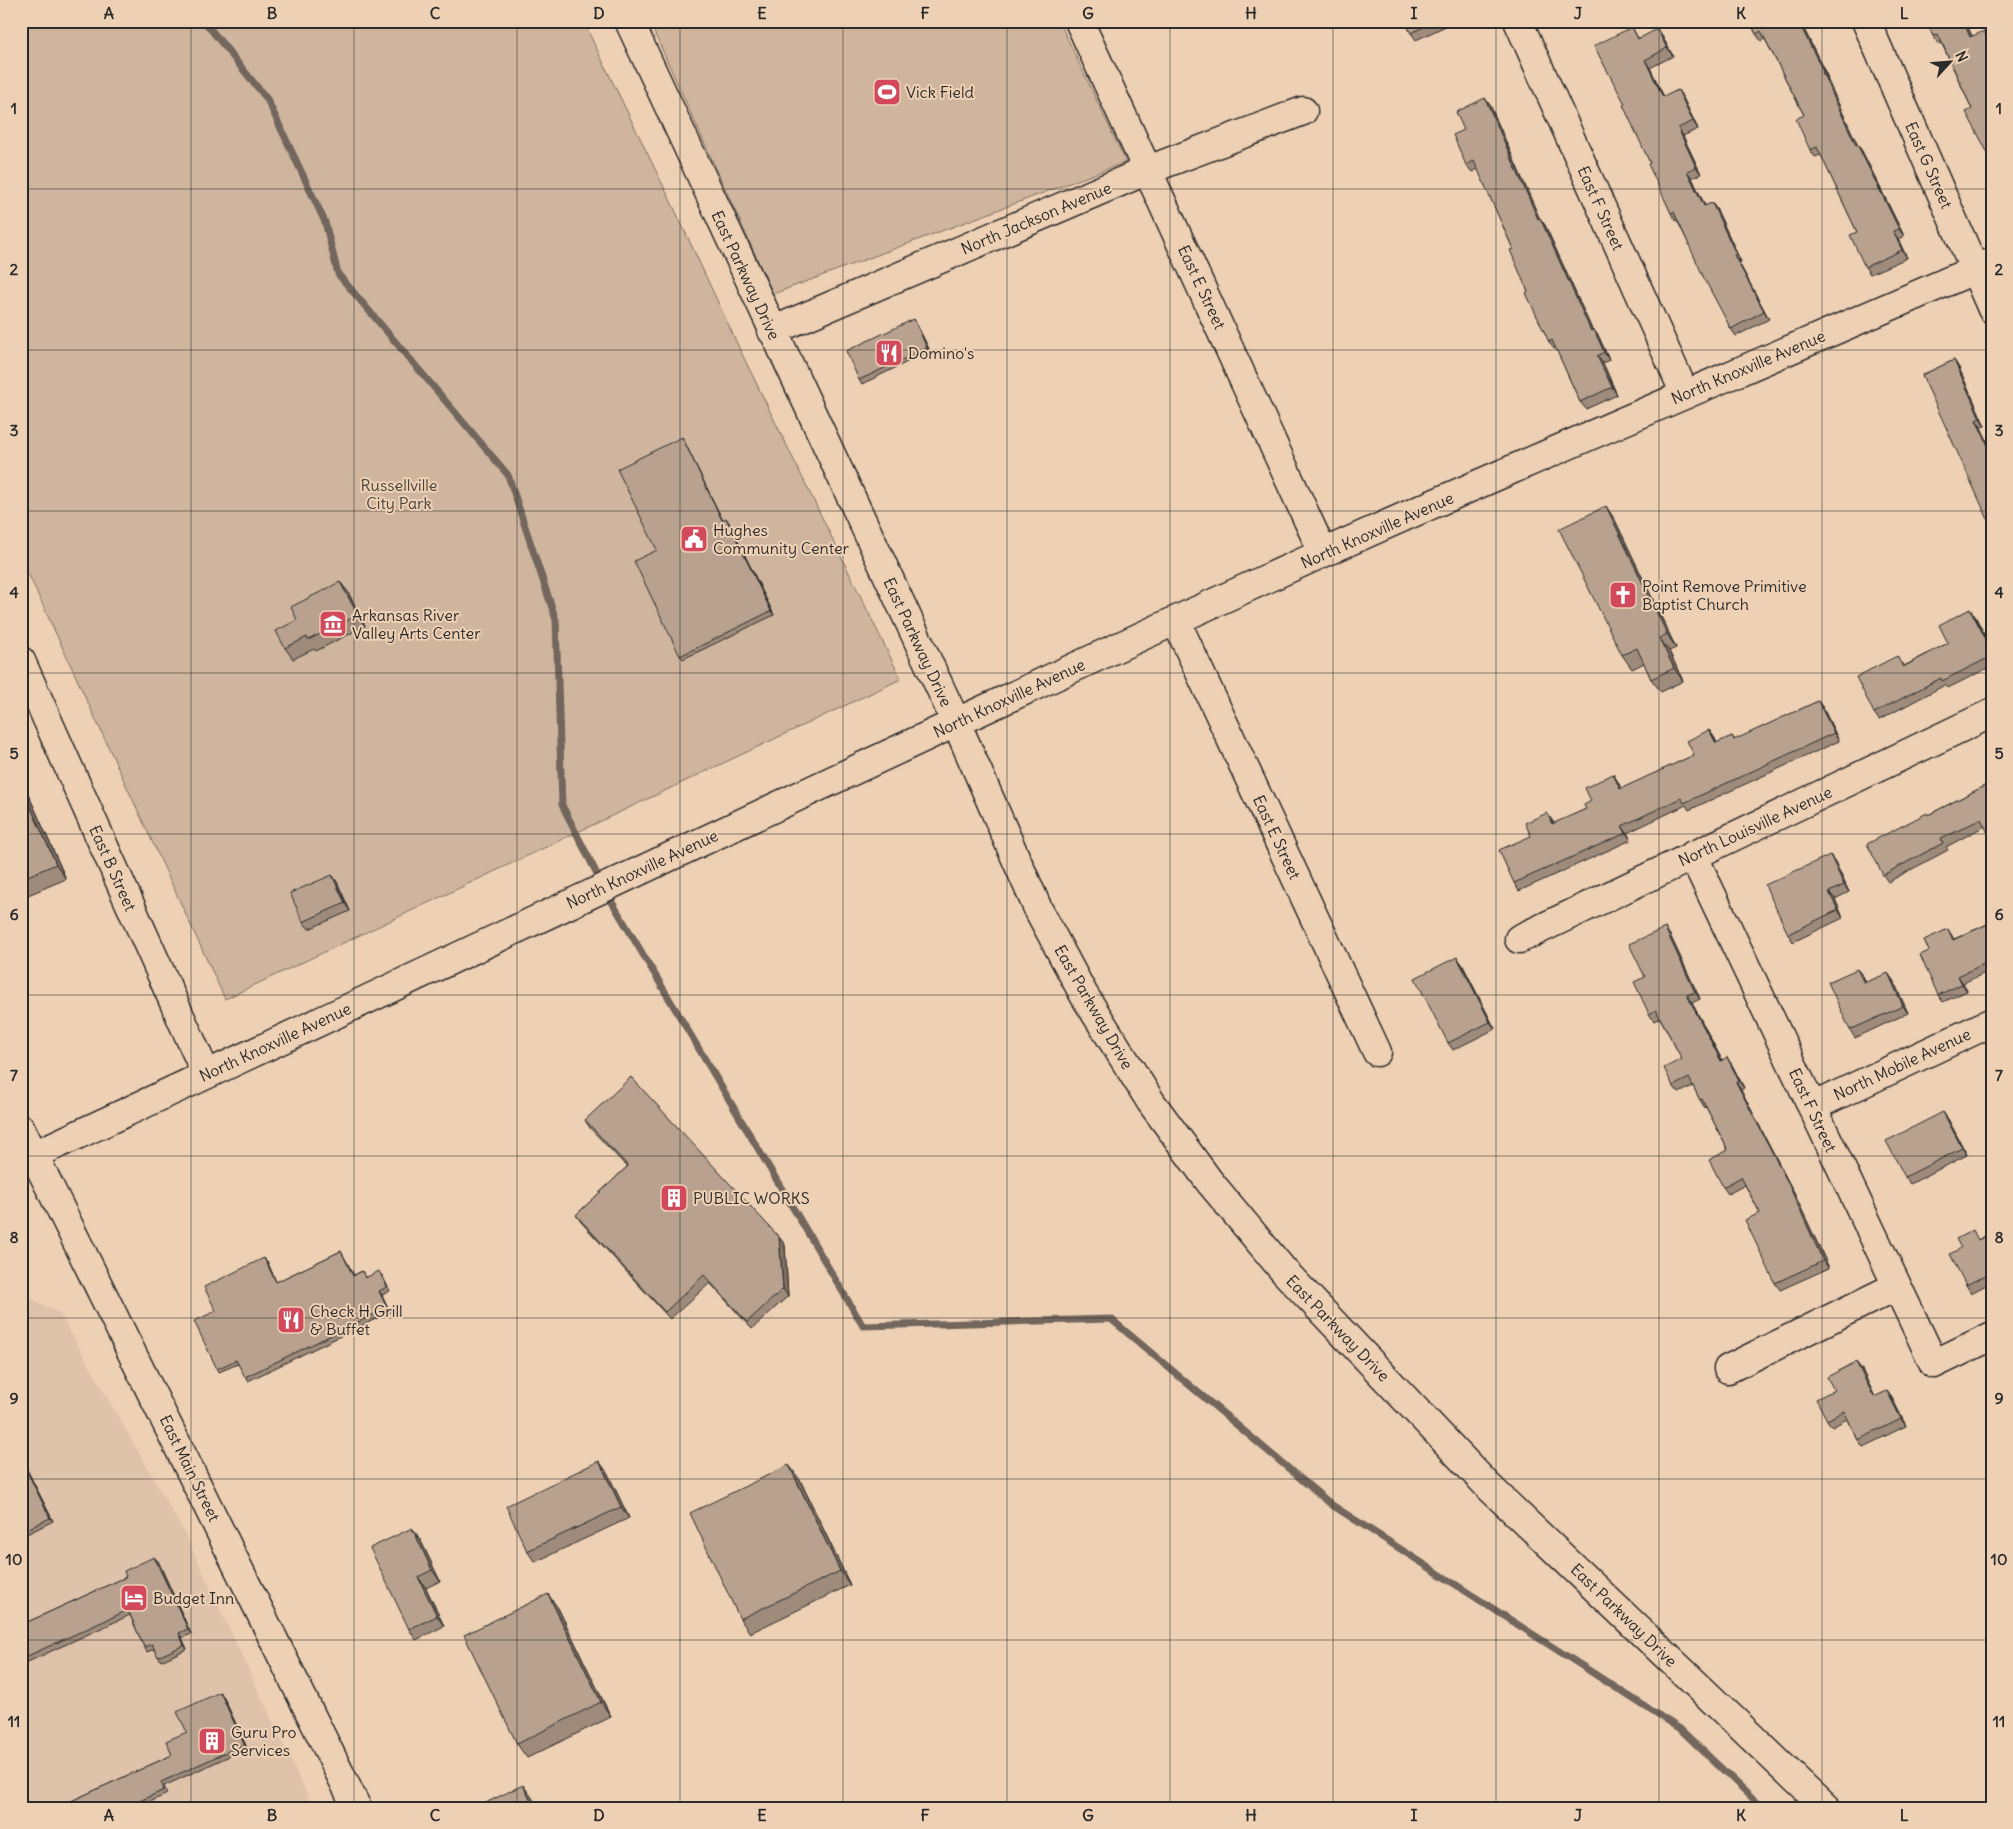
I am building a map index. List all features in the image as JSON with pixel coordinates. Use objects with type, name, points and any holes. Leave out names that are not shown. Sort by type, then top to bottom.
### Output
[{"type":"street","name":"East Parkway Drive","points":[[629,21],[956,722],[1038,908],[1084,996],[1151,1102],[1209,1181],[1283,1270],[1487,1485],[1826,1808]]},
{"type":"street","name":"East E Street","points":[[1079,21],[1324,553]]},
{"type":"street","name":"East F Street","points":[[1518,21],[1685,394]]},
{"type":"street","name":"East G Street","points":[[1866,21],[1983,266],[1992,309]]},
{"type":"street","name":"North Jackson Avenue","points":[[772,331],[1148,170],[1303,111]]},
{"type":"street","name":"North Knoxville Avenue","points":[[28,1158],[956,722],[1324,553],[1685,394],[1983,266]]},
{"type":"street","name":"East E Street","points":[[1176,621],[1377,1052]]},
{"type":"street","name":"East B Street","points":[[21,661],[206,1074]]},
{"type":"street","name":"North Louisville Avenue","points":[[1519,939],[1992,713]]},
{"type":"street","name":"East F Street","points":[[1693,855],[1934,1364],[1992,1336]]},
{"type":"street","name":"North Mobile Avenue","points":[[1812,1107],[1992,1022]]},
{"type":"street","name":"East Main Street","points":[[21,1129],[28,1158],[357,1808]]},
{"type":"street","points":[[1728,1369],[1897,1286]]},
{"type":"shaded area","points":[[21,1293],[60,1314],[186,1536],[313,1808],[21,1808]]},
{"type":"green space","name":"Russellville City Park","points":[[21,21],[583,21],[675,210],[741,352],[901,679],[225,999],[21,558]]},
{"type":"green space","name":"Vick Field","points":[[649,21],[1059,21],[1126,162],[773,294]]},
{"type":"building","points":[[1405,21],[1436,21],[1411,33]]},
{"type":"building","points":[[1750,21],[1798,21],[1856,145],[1899,229],[1893,231],[1902,250],[1865,267],[1850,235],[1857,232],[1817,147],[1810,150],[1796,119],[1804,115],[1761,31],[1756,34]]},
{"type":"building","points":[[1926,21],[1963,21],[1970,37],[1984,31],[1992,48],[1992,161],[1966,112],[1972,109],[1938,34],[1933,36]]},
{"type":"building","points":[[1632,27],[1638,39],[1657,29],[1667,48],[1645,60],[1663,97],[1678,90],[1693,121],[1678,128],[1696,167],[1687,171],[1704,206],[1712,203],[1736,254],[1734,255],[1764,311],[1731,329],[1704,278],[1674,212],[1671,213],[1623,105],[1625,104],[1594,46]]},
{"type":"building","points":[[1485,98],[1538,219],[1540,218],[1591,331],[1594,330],[1604,352],[1597,356],[1612,387],[1580,402],[1552,340],[1549,342],[1526,293],[1528,292],[1510,250],[1513,249],[1474,161],[1466,165],[1453,135],[1464,130],[1456,112]]},
{"type":"building","name":"Domino's","points":[[914,319],[927,348],[859,380],[846,351]]},
{"type":"building","points":[[1954,360],[1980,418],[1976,420],[1992,454],[1992,528],[1922,375]]},
{"type":"building","name":"Hughes Community Center","points":[[682,437],[722,520],[726,518],[771,611],[680,656],[634,561],[657,550],[617,469]]},
{"type":"building","name":"Point Remove Primitive Baptist Church","points":[[1606,506],[1667,634],[1659,638],[1674,668],[1651,679],[1637,648],[1622,655],[1559,529]]},
{"type":"building","points":[[340,582],[358,615],[308,640],[307,637],[285,648],[276,631],[297,620],[291,607]]},
{"type":"building","points":[[1970,609],[1992,651],[1992,656],[1942,681],[1941,678],[1874,713],[1856,677],[1897,656],[1903,667],[1948,643],[1939,625]]},
{"type":"building","points":[[1818,701],[1834,733],[1684,803],[1681,798],[1622,826],[1626,833],[1514,883],[1499,850],[1531,836],[1525,823],[1547,813],[1552,824],[1586,809],[1584,805],[1591,801],[1585,788],[1613,774],[1620,789],[1694,755],[1687,741],[1709,730],[1716,743],[1732,736],[1734,740]]},
{"type":"building","points":[[1992,782],[1991,839],[1981,819],[1941,839],[1943,843],[1883,875],[1867,844]]},
{"type":"building","points":[[21,786],[56,864],[21,879]]},
{"type":"building","points":[[1830,855],[1844,885],[1829,892],[1838,910],[1788,934],[1765,885]]},
{"type":"building","points":[[332,875],[345,903],[303,922],[290,893]]},
{"type":"building","points":[[1992,922],[1992,960],[1958,976],[1962,984],[1938,995],[1920,955],[1929,951],[1924,940],[1948,929],[1953,940]]},
{"type":"building","points":[[1665,928],[1695,992],[1687,995],[1721,1061],[1727,1057],[1739,1081],[1736,1082],[1788,1183],[1823,1261],[1775,1283],[1745,1220],[1760,1213],[1741,1177],[1723,1187],[1709,1160],[1728,1150],[1689,1078],[1673,1086],[1664,1068],[1682,1059],[1656,1010],[1649,1014],[1634,982],[1645,977],[1629,944]]},
{"type":"building","points":[[1457,957],[1490,1022],[1448,1043],[1415,978]]},
{"type":"building","points":[[1857,969],[1864,983],[1888,973],[1903,1006],[1850,1030],[1828,982]]},
{"type":"building","name":"PUBLIC WORKS","points":[[631,1077],[779,1237],[783,1289],[747,1322],[704,1275],[665,1312],[576,1215],[628,1166],[585,1120]]},
{"type":"building","points":[[1943,1112],[1962,1148],[1905,1177],[1886,1141]]},
{"type":"building","points":[[1973,1230],[1978,1240],[1992,1233],[1992,1272],[1966,1285],[1950,1254],[1961,1248],[1956,1239]]},
{"type":"building","name":"Check H Grill & Buffet","points":[[341,1251],[353,1276],[362,1271],[365,1278],[379,1271],[387,1287],[379,1291],[387,1308],[245,1377],[236,1360],[217,1369],[194,1321],[216,1311],[204,1287],[264,1258],[276,1282]]},
{"type":"building","points":[[1856,1362],[1874,1397],[1887,1391],[1901,1419],[1858,1440],[1844,1411],[1827,1420],[1816,1399],[1834,1390],[1827,1377]]},
{"type":"building","points":[[21,1459],[50,1518],[21,1532]]},
{"type":"building","points":[[599,1461],[621,1507],[527,1551],[506,1506]]},
{"type":"building","points":[[789,1465],[840,1571],[740,1619],[690,1513]]},
{"type":"building","points":[[412,1528],[432,1570],[418,1577],[437,1616],[409,1629],[370,1548]]},
{"type":"building","name":"Budget Inn","points":[[154,1557],[188,1629],[179,1633],[184,1645],[158,1657],[152,1644],[144,1647],[128,1610],[21,1659],[21,1625],[126,1577],[124,1571]]},
{"type":"building","points":[[548,1594],[601,1702],[517,1744],[464,1635]]},
{"type":"building","points":[[220,1692],[244,1744],[161,1782],[164,1790],[124,1808],[56,1808],[172,1755],[166,1741],[187,1732],[177,1712]]},
{"type":"building","points":[[523,1785],[534,1808],[475,1808]]},
{"type":"waterway","points":[[204,21],[267,99],[325,222],[338,274],[508,475],[556,620],[562,805],[601,882]]},
{"type":"waterway","points":[[606,892],[863,1326],[1111,1319],[1332,1505],[1680,1729],[1763,1808]]},
{"type":"place","name":"Vick Field","points":[[887,92]]},
{"type":"place","name":"Domino's","points":[[889,353]]},
{"type":"place","name":"Hughes Community Center","points":[[694,539]]},
{"type":"place","name":"Point Remove Primitive Baptist Church","points":[[1623,595]]},
{"type":"place","name":"Arkansas River Valley Arts Center","points":[[333,624]]},
{"type":"place","name":"PUBLIC WORKS","points":[[674,1198]]},
{"type":"place","name":"Check H Grill & Buffet","points":[[291,1320]]},
{"type":"place","name":"Budget Inn","points":[[134,1598]]},
{"type":"place","name":"Guru Pro Services","points":[[212,1741]]}]
